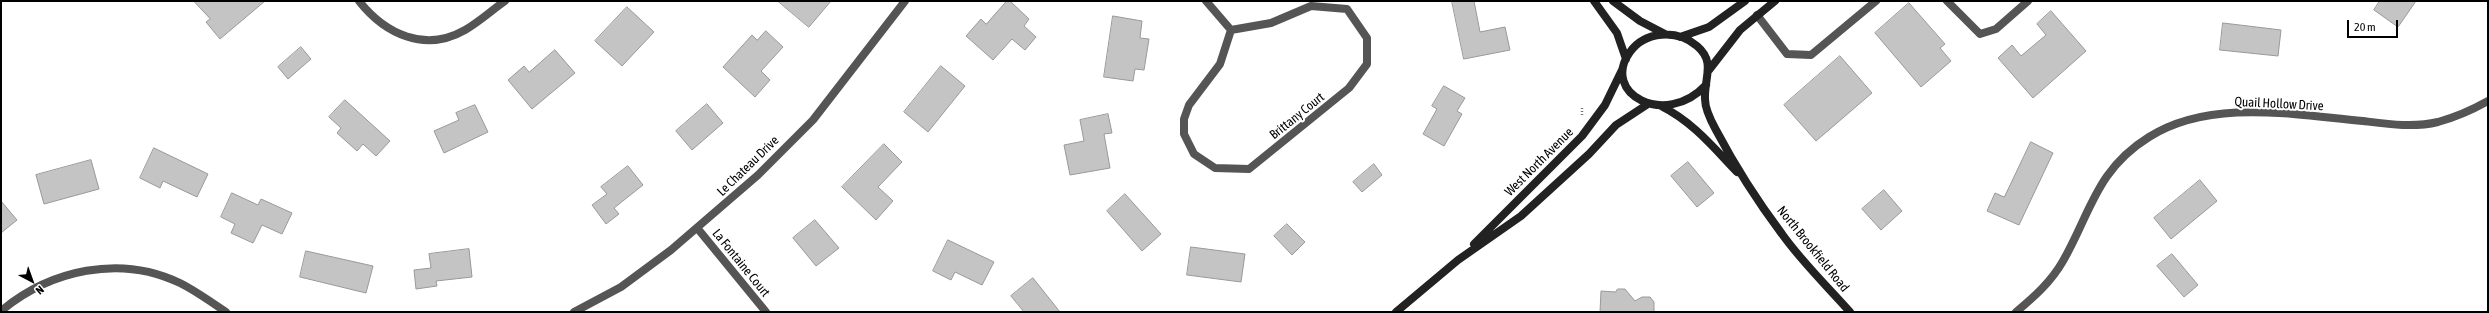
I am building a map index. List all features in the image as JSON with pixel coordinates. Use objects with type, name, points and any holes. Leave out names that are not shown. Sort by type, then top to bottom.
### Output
[{"type":"main road","points":[[1594,1],[1618,33],[1626,59]]},
{"type":"main road","points":[[1613,1],[1640,21],[1666,34],[1688,39],[1698,46],[1705,55],[1709,70],[1706,85],[1696,95],[1678,104],[1662,106],[1648,104],[1634,95],[1626,85],[1623,70],[1626,59],[1634,47],[1645,39],[1666,34]]},
{"type":"main road","points":[[1679,37],[1709,27],[1745,1]]},
{"type":"main road","points":[[1709,70],[1740,30],[1775,1]]},
{"type":"main road","name":"West North Avenue","points":[[1396,312],[1458,260],[1582,136],[1605,105],[1623,70]]},
{"type":"main road","name":"North Brookfield Road","points":[[1706,85],[1704,100],[1708,113],[1746,181],[1782,235],[1850,312]]},
{"type":"main road","name":"West North Avenue","points":[[1458,260],[1521,216],[1589,154],[1616,125],[1648,104]]},
{"type":"main road","name":"North Brookfield Road","points":[[1662,106],[1676,113],[1701,133],[1746,181]]},
{"type":"street","points":[[359,1],[372,18],[389,30],[421,39],[437,39],[466,30],[505,1]]},
{"type":"street","name":"Le Chateau Drive","points":[[574,312],[622,286],[698,229],[758,175],[813,120],[905,1]]},
{"type":"street","points":[[1206,1],[1231,30]]},
{"type":"street","points":[[1757,15],[1787,54],[1811,55],[1876,1]]},
{"type":"street","points":[[1948,1],[1980,34],[1996,29],[2028,1]]},
{"type":"street","name":"Brittany Court","points":[[1311,6],[1347,9],[1367,38],[1367,64],[1349,88],[1249,169],[1215,168],[1194,154],[1184,134],[1184,119],[1189,105],[1220,64],[1231,30],[1271,23],[1311,6]]},
{"type":"street","name":"Quail Hollow Drive","points":[[2016,312],[2046,284],[2063,262],[2090,204],[2113,168],[2149,137],[2172,125],[2196,117],[2254,113],[2403,125],[2437,122],[2466,113],[2488,101]]},
{"type":"street","name":"La Fontaine Court","points":[[698,229],[766,312]]},
{"type":"street","points":[[1,311],[30,290],[48,280],[84,271],[125,269],[143,271],[180,283],[226,312]]},
{"type":"building","points":[[194,1],[265,1],[220,39],[206,22],[210,19]]},
{"type":"building","points":[[778,1],[831,1],[809,27]]},
{"type":"building","points":[[1007,1],[1010,1],[1029,19],[1024,26],[1036,37],[1025,50],[1012,39],[993,60],[966,36],[981,19],[986,24]]},
{"type":"building","points":[[1452,1],[1474,1],[1480,32],[1505,27],[1510,50],[1464,59]]},
{"type":"building","points":[[2380,1],[2416,1],[2398,27],[2374,10]]},
{"type":"building","points":[[1909,3],[1945,44],[1940,48],[1951,61],[1921,87],[1875,33]]},
{"type":"building","points":[[627,7],[654,32],[622,66],[595,41]]},
{"type":"building","points":[[2051,11],[2086,51],[2033,98],[1998,58],[2012,45],[2021,56],[2046,35],[2037,24]]},
{"type":"building","points":[[1113,16],[1142,21],[1140,38],[1149,39],[1144,70],[1135,69],[1133,81],[1104,77]]},
{"type":"building","points":[[2223,23],[2281,30],[2278,56],[2220,50]]},
{"type":"building","points":[[766,31],[783,47],[761,71],[770,80],[755,97],[723,67],[752,35],[757,40]]},
{"type":"building","points":[[301,47],[311,59],[288,79],[278,67]]},
{"type":"building","points":[[555,50],[575,73],[532,109],[508,80],[524,66],[529,72]]},
{"type":"building","points":[[1840,56],[1872,93],[1816,141],[1784,105]]},
{"type":"building","points":[[941,66],[965,86],[928,132],[904,112]]},
{"type":"building","points":[[1444,86],[1465,98],[1457,111],[1462,114],[1444,146],[1423,134],[1437,109],[1432,106]]},
{"type":"building","points":[[345,100],[390,141],[376,156],[363,144],[357,151],[337,133],[341,128],[329,117]]},
{"type":"building","points":[[707,104],[723,123],[692,150],[676,131]]},
{"type":"building","points":[[475,105],[488,132],[444,153],[434,131],[459,120],[456,113]]},
{"type":"building","points":[[1108,114],[1112,133],[1104,134],[1110,168],[1070,175],[1064,145],[1084,141],[1080,120]]},
{"type":"building","points":[[2031,142],[2053,153],[2019,225],[1987,211],[1995,193],[2004,197]]},
{"type":"building","points":[[884,144],[902,162],[878,187],[893,201],[876,220],[842,187]]},
{"type":"building","points":[[154,148],[208,174],[197,197],[163,181],[160,188],[140,178]]},
{"type":"building","points":[[91,160],[99,189],[44,204],[36,175]]},
{"type":"building","points":[[1688,162],[1714,193],[1697,207],[1671,176]]},
{"type":"building","points":[[1374,164],[1382,175],[1362,192],[1353,182]]},
{"type":"building","points":[[628,166],[643,185],[614,208],[619,214],[606,224],[592,205],[607,194],[601,187]]},
{"type":"building","points":[[2200,180],[2217,201],[2171,239],[2154,218]]},
{"type":"building","points":[[1884,190],[1902,211],[1881,230],[1862,209]]},
{"type":"building","points":[[232,193],[258,205],[261,199],[292,213],[282,234],[262,225],[253,243],[231,233],[235,224],[221,217]]},
{"type":"building","points":[[1125,194],[1161,234],[1142,251],[1107,211]]},
{"type":"building","points":[[1,201],[17,220],[1,233]]},
{"type":"building","points":[[815,220],[839,248],[816,266],[793,238]]},
{"type":"building","points":[[1287,224],[1305,242],[1292,255],[1274,236]]},
{"type":"building","points":[[948,240],[994,262],[982,285],[955,272],[951,280],[933,271]]},
{"type":"building","points":[[1191,247],[1245,254],[1241,282],[1187,275]]},
{"type":"building","points":[[469,249],[472,277],[436,281],[437,286],[416,289],[414,270],[431,268],[429,254]]},
{"type":"building","points":[[306,251],[373,266],[366,293],[300,277]]},
{"type":"building","points":[[2172,254],[2198,285],[2184,297],[2157,266]]},
{"type":"building","points":[[1033,278],[1060,312],[1024,312],[1011,296]]},
{"type":"building","points":[[1618,289],[1625,289],[1635,301],[1642,297],[1650,297],[1654,302],[1654,312],[1600,312],[1601,291],[1615,292]]}]
